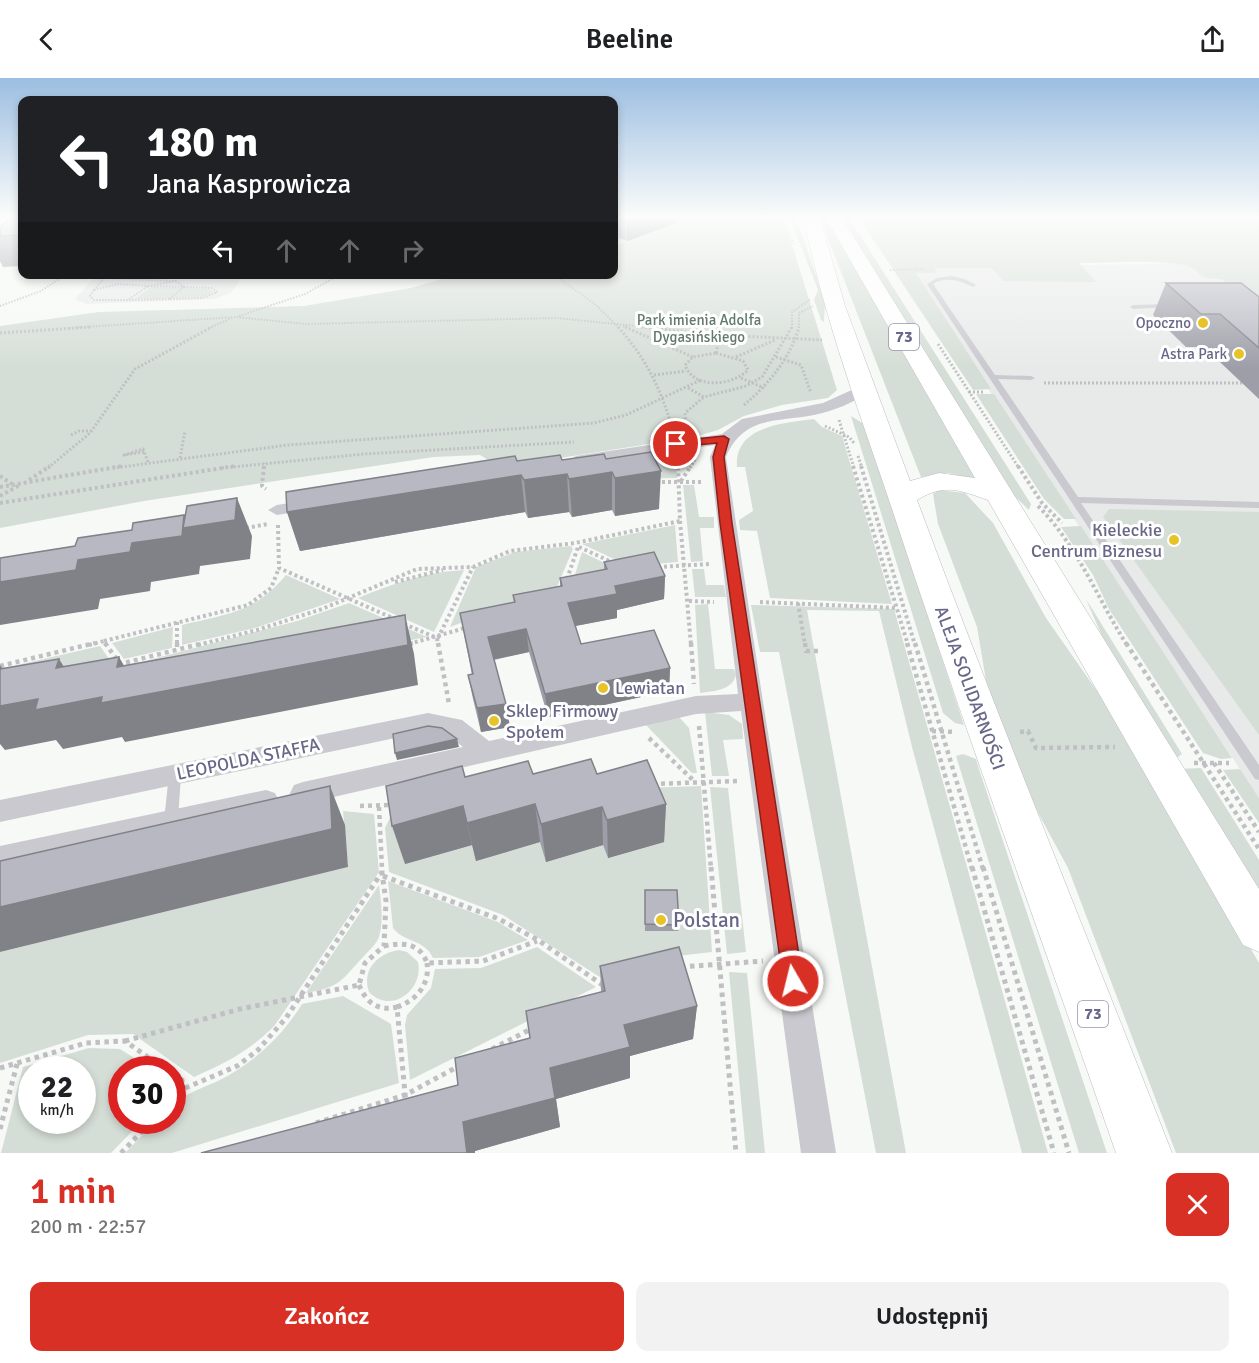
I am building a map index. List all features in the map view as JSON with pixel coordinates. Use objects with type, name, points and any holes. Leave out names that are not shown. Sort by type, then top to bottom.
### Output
[{"type":"main road","name":"ALEJA SOLIDARNOŚCI","points":[[825,268],[836,306],[903,497],[964,732],[1042,876],[1144,1153]]},
{"type":"main road","name":"73","points":[[864,268],[1259,930]]},
{"type":"main road","points":[[903,497],[924,483],[945,479],[968,483],[999,495]]},
{"type":"street","points":[[819,410],[865,389]]},
{"type":"street","points":[[555,464],[724,439],[758,419],[819,410],[854,413],[877,421]]},
{"type":"street","points":[[724,439],[718,457],[721,482],[818,1153]]},
{"type":"street","points":[[277,510],[334,500]]},
{"type":"street","points":[[0,858],[696,705],[751,702]]},
{"type":"street","points":[[445,721],[486,753]]},
{"type":"street","name":"LEOPOLDA STAFFA","points":[[0,811],[428,722],[445,721]]},
{"type":"lane","points":[[973,285],[956,279],[939,278],[930,284],[1259,775]]},
{"type":"lane","points":[[1133,307],[1176,306]]},
{"type":"lane","points":[[992,377],[1032,378]]},
{"type":"lane","points":[[1075,500],[1259,505]]},
{"type":"lane","points":[[171,822],[175,774]]},
{"type":"path","points":[[894,277],[890,270],[933,269],[939,278]]},
{"type":"path","points":[[0,306],[41,291],[59,279]]},
{"type":"path","points":[[94,290],[118,284],[212,288],[217,292],[203,298],[94,300],[90,296],[94,290],[103,279]]},
{"type":"path","points":[[140,279],[176,280],[184,287]]},
{"type":"path","points":[[0,496],[71,452],[92,431],[108,410],[126,377],[135,369],[201,332],[236,317],[304,294],[329,284],[334,279]]},
{"type":"path","points":[[560,279],[593,302],[617,324],[654,375],[665,398],[675,440]]},
{"type":"path","points":[[128,300],[148,286],[176,280]]},
{"type":"path","points":[[169,299],[184,287]]},
{"type":"path","points":[[686,429],[685,413],[704,397],[753,383],[762,377],[787,339],[792,327],[792,312],[815,294]]},
{"type":"path","points":[[736,410],[764,388],[794,339],[799,328],[799,313],[813,306]]},
{"type":"path","points":[[0,333],[236,317],[306,324],[537,318],[720,335],[825,340]]},
{"type":"path","points":[[617,324],[693,357],[716,353],[736,357],[747,365],[748,370],[741,378]]},
{"type":"path","points":[[716,353],[720,335]]},
{"type":"path","points":[[736,357],[776,339]]},
{"type":"path","points":[[938,343],[1042,503],[1062,523]]},
{"type":"path","points":[[686,371],[685,365],[693,357]]},
{"type":"path","points":[[776,357],[801,365],[819,410],[853,441],[964,732],[1069,1153]]},
{"type":"path","points":[[654,375],[686,371],[701,380],[721,382],[741,378],[764,388]]},
{"type":"path","points":[[0,487],[148,462],[329,441],[608,421],[688,388],[701,380]]},
{"type":"path","points":[[987,392],[1013,392],[1021,382],[1242,383]]},
{"type":"path","points":[[688,388],[704,397]]},
{"type":"path","points":[[964,392],[981,392]]},
{"type":"path","points":[[662,434],[674,433],[694,426]]},
{"type":"path","points":[[71,435],[92,431]]},
{"type":"path","points":[[180,458],[185,431]]},
{"type":"path","points":[[843,434],[897,608],[1054,1153]]},
{"type":"path","points":[[0,503],[264,463],[483,445],[582,442]]},
{"type":"path","points":[[144,452],[124,455],[143,449],[148,462]]},
{"type":"path","points":[[694,687],[686,565],[680,521],[680,482],[696,457]]},
{"type":"path","points":[[264,463],[262,486],[267,489]]},
{"type":"path","points":[[0,476],[13,484]]},
{"type":"path","points":[[644,483],[721,482]]},
{"type":"path","points":[[120,664],[257,630],[349,599],[417,569],[473,567],[510,551],[575,543],[680,521]]},
{"type":"path","points":[[0,666],[248,605],[259,599],[276,581],[279,568],[278,522],[239,529]]},
{"type":"path","points":[[1054,523],[1089,575],[1104,609],[1259,849]]},
{"type":"path","points":[[575,543],[619,566]]},
{"type":"path","points":[[566,580],[579,547]]},
{"type":"path","points":[[651,567],[732,563]]},
{"type":"path","points":[[445,721],[451,713],[437,638],[473,567]]},
{"type":"path","points":[[279,568],[437,638]]},
{"type":"path","points":[[688,601],[717,602]]},
{"type":"path","points":[[751,602],[897,608]]},
{"type":"path","points":[[798,603],[806,651],[821,651]]},
{"type":"path","points":[[177,622],[177,649]]},
{"type":"path","points":[[403,645],[437,638],[470,626]]},
{"type":"path","points":[[104,641],[120,664],[118,675]]},
{"type":"path","points":[[698,716],[736,1153]]},
{"type":"path","points":[[633,719],[695,782]]},
{"type":"path","points":[[932,732],[1028,731],[1036,748],[1121,747]]},
{"type":"path","points":[[1214,763],[1259,832]]},
{"type":"path","points":[[1192,764],[1223,763]]},
{"type":"path","points":[[648,784],[764,780]]},
{"type":"path","points":[[356,806],[379,807],[401,804]]},
{"type":"path","points":[[379,807],[386,901],[384,946]]},
{"type":"path","points":[[383,874],[499,919],[538,940],[608,989]]},
{"type":"path","points":[[186,1088],[237,1066],[274,1034],[383,874]]},
{"type":"path","points":[[427,963],[483,961],[538,940]]},
{"type":"path","points":[[403,943],[413,945],[421,951],[427,963],[427,979],[414,999],[397,1007],[379,1008],[369,1004],[363,996],[360,985],[365,963],[384,946],[403,943]]},
{"type":"path","points":[[670,968],[790,960]]},
{"type":"path","points":[[42,1056],[86,1043],[125,1041],[240,1009],[360,985]]},
{"type":"path","points":[[598,994],[615,985]]},
{"type":"path","points":[[397,1007],[407,1113]]},
{"type":"path","points":[[484,1053],[542,1023]]},
{"type":"path","points":[[125,1041],[146,1056]]},
{"type":"path","points":[[493,1048],[495,1059]]},
{"type":"path","points":[[0,1068],[18,1063]]},
{"type":"path","points":[[0,1129],[18,1063]]},
{"type":"path","points":[[309,1125],[405,1095],[464,1064]]},
{"type":"path","points":[[121,1153],[139,1134]]},
{"type":"shaded area","name":"Kieleckie Centrum Biznesu","points":[[908,268],[1259,268],[1259,798]]},
{"type":"shaded area","points":[[92,279],[240,279],[232,292],[215,299],[86,304],[75,299]]},
{"type":"green space","name":"Park imienia Adolfa Dygasińskiego","points":[[618,268],[799,268],[837,390],[828,398],[782,405],[744,416],[718,430],[694,437],[560,458],[495,464],[480,455],[434,457],[144,501],[0,528],[0,326],[99,312],[304,306],[411,288],[441,279],[618,279]]},
{"type":"green space","points":[[810,268],[813,268],[825,302],[824,322],[821,320],[814,300],[818,290]]},
{"type":"green space","points":[[840,268],[856,268],[976,480],[948,473],[921,477]]},
{"type":"green space","points":[[872,268],[881,268],[1031,504],[1029,510],[1007,489]]},
{"type":"green space","points":[[892,268],[935,268],[936,273],[916,273],[991,389],[973,390]]},
{"type":"green space","points":[[992,268],[1084,268],[1096,282],[1003,281]]},
{"type":"green space","points":[[1191,268],[1259,268],[1259,296],[1242,296],[1221,279],[1207,278]]},
{"type":"green space","points":[[151,287],[209,289],[213,292],[203,297],[135,299]]},
{"type":"green space","points":[[976,394],[994,394],[1076,519],[1064,519],[1044,499]]},
{"type":"green space","points":[[851,416],[864,424],[964,725],[955,723],[943,713]]},
{"type":"green space","points":[[814,419],[822,427],[842,436],[892,604],[770,598],[757,531],[740,530],[739,520],[753,511],[745,467],[737,467],[738,453],[744,443],[763,429],[789,422]]},
{"type":"green space","points":[[675,449],[677,478],[623,479],[635,456]]},
{"type":"green space","points":[[683,485],[694,485],[699,517],[714,517],[714,528],[700,528],[703,561],[691,562]]},
{"type":"green space","points":[[939,490],[965,493],[993,523],[1046,618],[1120,724],[1259,963],[1259,1153],[1176,1153],[1068,868],[1012,765],[989,698],[977,627],[938,524],[933,494]]},
{"type":"green space","points":[[1109,509],[1259,512],[1259,735],[1103,517]]},
{"type":"green space","points":[[675,525],[678,562],[629,566],[582,544]]},
{"type":"green space","points":[[1081,526],[1232,758],[1221,759],[1203,753],[1109,609],[1093,575],[1061,527]]},
{"type":"green space","points":[[571,546],[573,549],[557,587],[450,627],[476,567],[515,552]]},
{"type":"green space","points":[[582,552],[617,569],[573,581]]},
{"type":"green space","points":[[692,569],[704,569],[706,585],[724,585],[726,597],[695,597]]},
{"type":"green space","points":[[464,570],[434,632],[358,598],[436,573]]},
{"type":"green space","points":[[286,575],[340,599],[255,628],[182,645],[182,625],[227,614],[251,605],[274,588]]},
{"type":"green space","points":[[1086,599],[1182,754],[1178,757],[1173,758],[1111,657]]},
{"type":"green space","points":[[349,603],[427,637],[268,667],[126,666],[297,621]]},
{"type":"green space","points":[[708,604],[715,669],[734,669],[736,675],[731,684],[726,687],[700,693],[695,605]]},
{"type":"green space","points":[[751,605],[894,609],[1048,1153],[1022,1153],[912,747],[879,611],[807,610],[906,1153],[876,1153],[779,652],[760,652]]},
{"type":"green space","points":[[173,627],[172,648],[124,659],[112,643]]},
{"type":"green space","points":[[100,646],[114,666],[0,669]]},
{"type":"green space","points":[[705,712],[729,715],[742,724],[743,739],[723,740],[729,776],[712,776]]},
{"type":"green space","points":[[679,717],[689,728],[697,773],[692,773],[646,725]]},
{"type":"green space","points":[[963,754],[976,759],[1107,1153],[1079,1153],[956,756]]},
{"type":"green space","points":[[1201,768],[1259,860],[1259,898],[1179,769]]},
{"type":"green space","points":[[1240,769],[1259,798],[1259,823],[1223,770]]},
{"type":"green space","points":[[701,786],[712,952],[660,958],[606,981],[503,915],[389,872],[385,828],[392,813],[472,845],[476,861],[540,842],[603,845],[608,858],[642,788]]},
{"type":"green space","points":[[710,787],[728,788],[746,952],[727,954]]},
{"type":"green space","points":[[343,811],[374,814],[379,872],[275,1025],[247,1049],[227,1061],[194,1077],[186,1071],[186,1056],[164,1056],[133,1034],[88,1035],[0,1063],[0,952],[348,867]]},
{"type":"green space","points":[[388,881],[498,922],[528,940],[479,957],[433,958],[425,947],[393,928]]},
{"type":"green space","points":[[379,885],[382,918],[381,931],[376,942],[340,981],[327,988],[306,993]]},
{"type":"green space","points":[[537,947],[596,987],[410,1080],[405,1025],[407,1015],[431,988],[435,969],[481,968]]},
{"type":"green space","points":[[399,950],[407,952],[418,962],[419,972],[416,982],[411,990],[396,1000],[387,1001],[378,998],[369,992],[367,977],[369,970],[384,955]]},
{"type":"green space","points":[[729,972],[747,973],[765,1153],[746,1153]]},
{"type":"green space","points":[[343,996],[391,1024],[399,1083],[172,1153],[125,1153],[143,1134],[186,1134],[186,1096],[231,1074],[255,1058],[285,1028],[302,1004]]},
{"type":"green space","points":[[89,1048],[120,1049],[131,1056],[108,1056],[108,1134],[129,1134],[111,1153],[1,1153],[18,1087],[18,1134],[96,1134],[96,1056],[61,1056]]},
{"type":"building","points":[[1166,283],[1241,283],[1259,297],[1259,348],[1220,314],[1201,314]]},
{"type":"building","points":[[651,452],[661,471],[615,478],[612,472],[569,479],[567,474],[524,480],[521,475],[287,512],[286,492],[515,456],[517,461],[560,455],[562,460],[604,454],[606,459]]},
{"type":"building","points":[[237,498],[235,520],[183,528],[187,506]]},
{"type":"building","points":[[184,515],[182,536],[132,543],[130,552],[78,560],[76,570],[0,582],[0,558],[75,546],[78,538],[132,530],[133,523]]},
{"type":"building","points":[[654,552],[665,576],[615,586],[617,594],[568,603],[581,644],[654,630],[670,668],[545,694],[526,629],[488,637],[506,704],[477,708],[468,675],[473,674],[460,613],[515,602],[513,595],[562,586],[560,578],[607,569],[604,562]]},
{"type":"building","points":[[405,615],[408,645],[101,703],[102,697],[35,710],[38,699],[0,706],[0,669],[59,659],[56,668],[119,657],[117,667]]},
{"type":"building","points":[[428,726],[442,728],[457,739],[395,753],[393,734]]},
{"type":"building","points":[[591,759],[597,774],[647,760],[666,804],[607,820],[602,807],[541,824],[535,804],[467,823],[463,806],[392,826],[386,786],[462,766],[465,777],[528,761],[533,774]]},
{"type":"building","points":[[330,786],[332,829],[0,907],[0,861]]},
{"type":"building","points":[[645,890],[677,890],[679,925],[645,924]]},
{"type":"building","points":[[679,947],[697,1006],[624,1025],[630,1047],[550,1068],[555,1098],[463,1122],[467,1153],[201,1153],[458,1085],[455,1058],[530,1038],[526,1011],[605,991],[600,966]]},
{"type":"place","name":"Opoczno","points":[[1203,323]]},
{"type":"place","name":"Astra Park","points":[[1239,354]]},
{"type":"place","name":"Kieleckie Centrum Biznesu","points":[[1174,540]]},
{"type":"place","name":"Lewiatan","points":[[603,688]]},
{"type":"place","name":"Sklep Firmowy Społem","points":[[494,721]]},
{"type":"place","name":"Polstan","points":[[661,920]]},
{"type":"route","points":[[676,444],[724,439],[718,457],[726,523],[793,981]]}]
